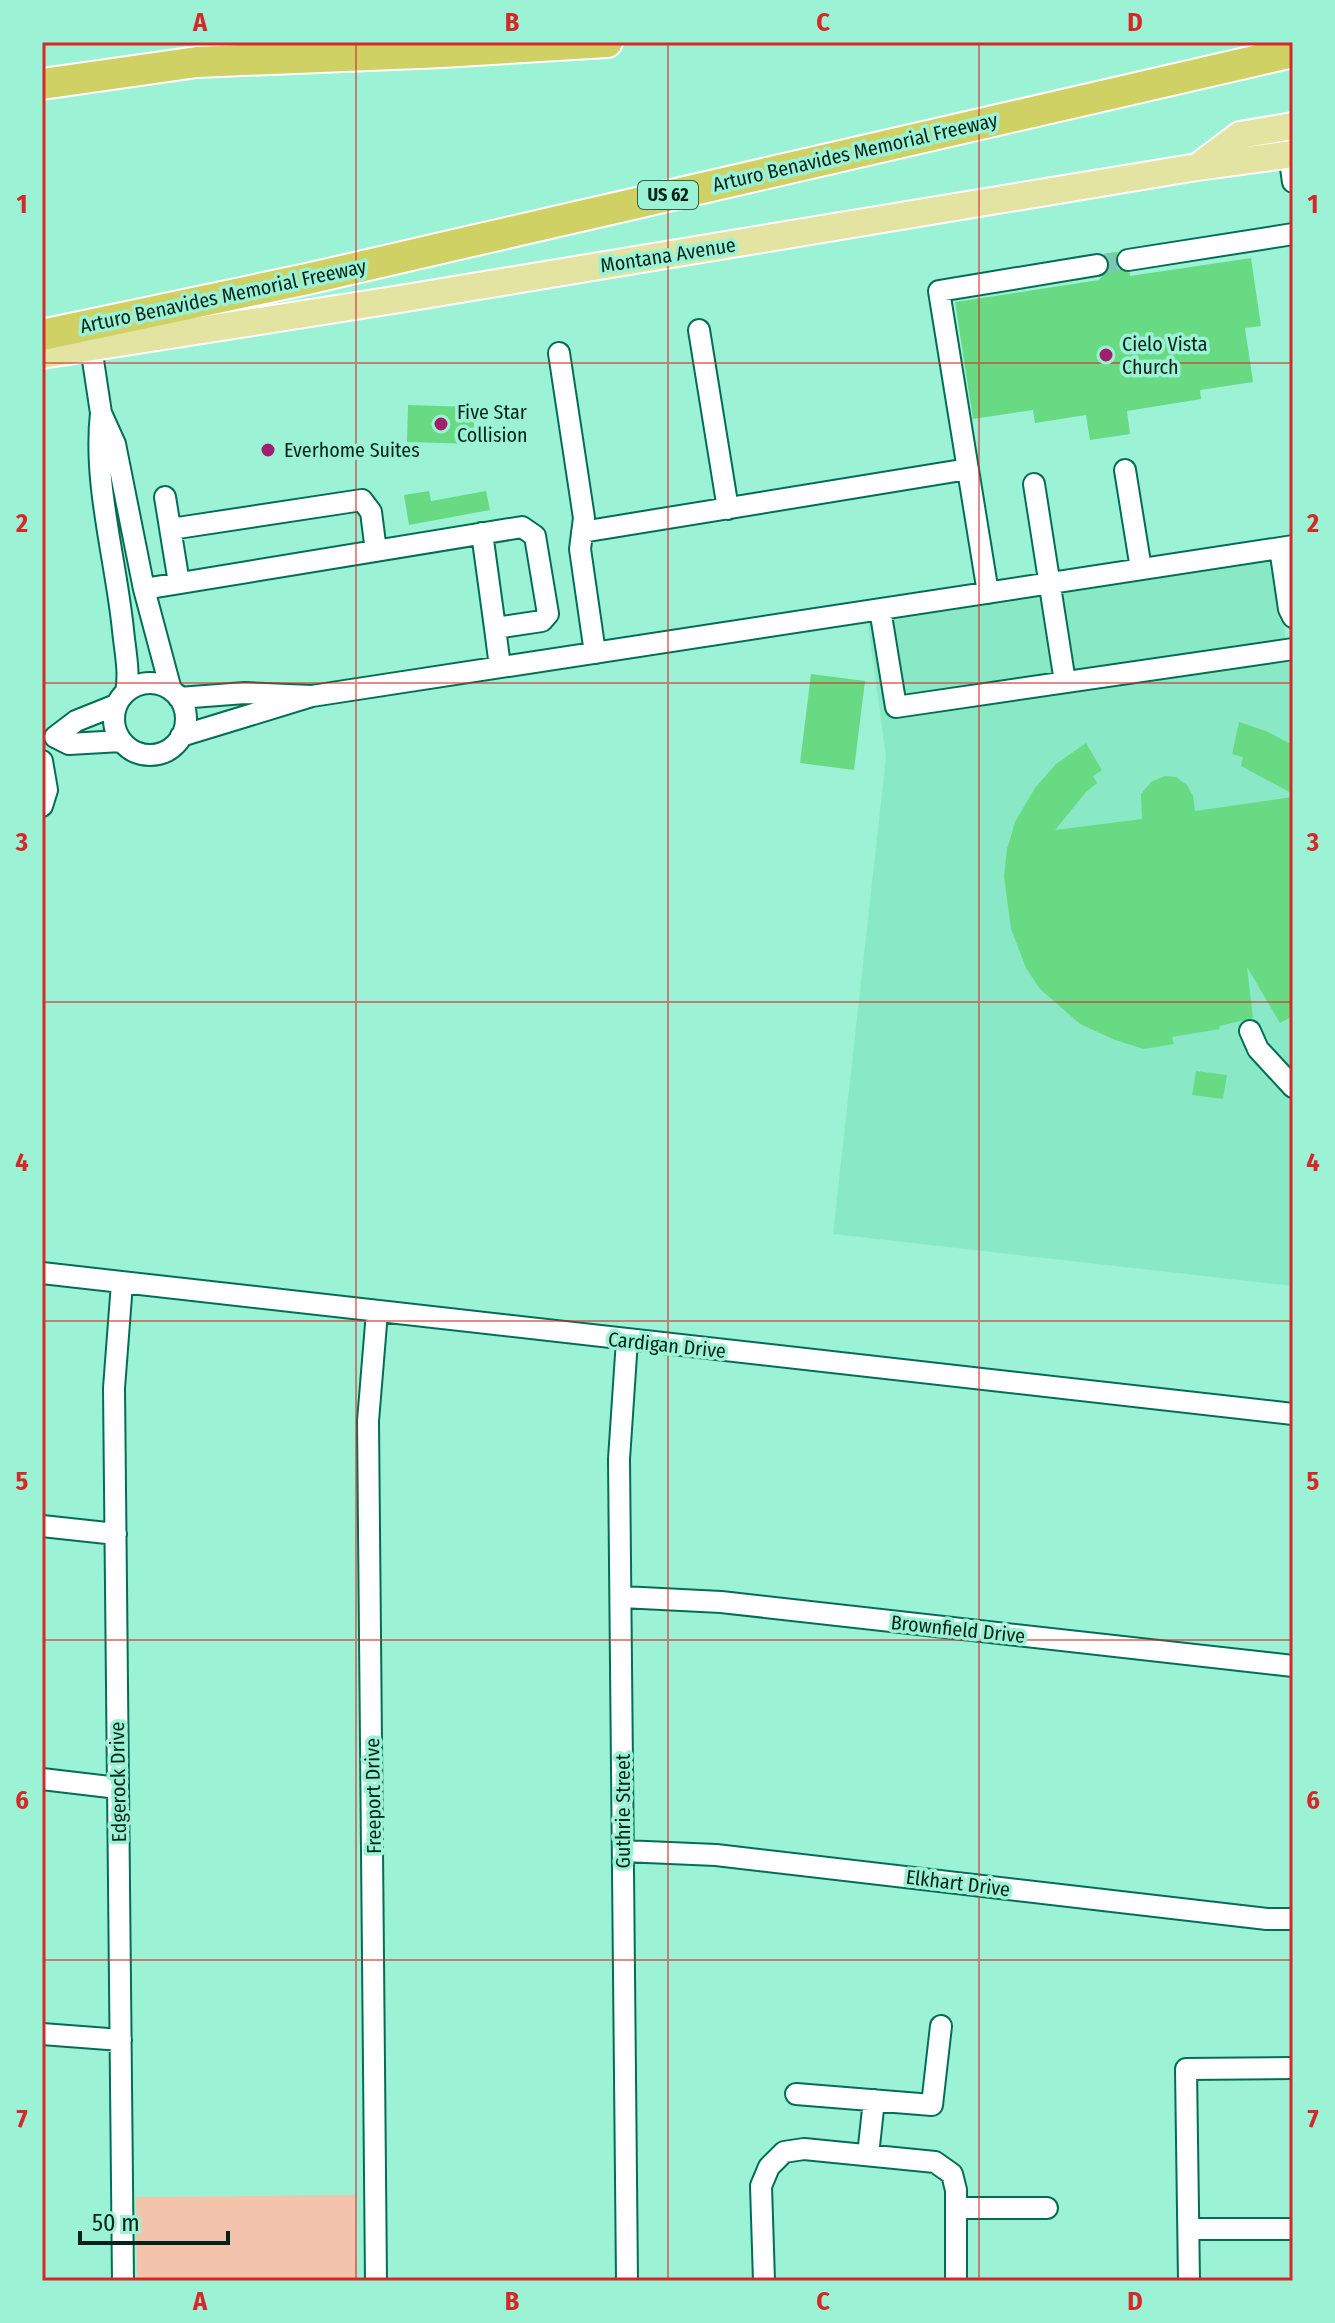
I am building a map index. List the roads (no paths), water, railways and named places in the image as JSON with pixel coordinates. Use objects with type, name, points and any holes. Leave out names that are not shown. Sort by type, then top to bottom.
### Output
[{"type":"highway","points":[[42,84],[197,62],[607,42]]},
{"type":"highway","name":"Arturo Benavides Memorial Freeway","points":[[42,335],[338,272],[1293,52]]},
{"type":"main road","points":[[197,62],[297,42]]},
{"type":"main road","points":[[1197,167],[1240,135],[1293,126]]},
{"type":"main road","name":"Montana Avenue","points":[[42,355],[1291,154]]},
{"type":"street","points":[[1291,154],[1293,182]]},
{"type":"street","points":[[1128,260],[1293,234]]},
{"type":"street","points":[[988,593],[939,291],[1097,265]]},
{"type":"street","points":[[699,330],[728,509]]},
{"type":"street","points":[[91,347],[101,413],[98,444],[129,679],[114,717],[115,730],[121,741],[142,754],[165,751],[181,736],[312,696],[1286,547],[1289,609],[1293,617]]},
{"type":"street","points":[[559,353],[584,518],[580,549],[595,653]]},
{"type":"street","points":[[101,413],[115,444],[144,589],[175,694],[186,714],[181,736]]},
{"type":"street","points":[[582,532],[968,469]]},
{"type":"street","points":[[1125,470],[1141,569]]},
{"type":"street","points":[[1034,484],[1065,682]]},
{"type":"street","points":[[165,497],[179,583]]},
{"type":"street","points":[[171,529],[362,500],[371,512],[376,551]]},
{"type":"street","points":[[144,589],[522,527],[535,536],[548,614],[542,621],[495,628]]},
{"type":"street","points":[[482,533],[500,667]]},
{"type":"street","points":[[880,609],[896,707],[1293,649]]},
{"type":"street","points":[[49,744],[76,721],[121,699],[144,683],[156,683],[175,694],[312,696]]},
{"type":"street","points":[[49,744],[121,741]]},
{"type":"street","points":[[42,761],[47,790],[42,806]]},
{"type":"street","points":[[1250,1031],[1258,1049],[1293,1087]]},
{"type":"street","name":"Cardigan Drive","points":[[42,1273],[1293,1414]]},
{"type":"street","name":"Edgerock Drive","points":[[122,1283],[114,1388],[123,2281]]},
{"type":"street","name":"Freeport Drive","points":[[376,2281],[368,1421],[377,1312]]},
{"type":"street","name":"Guthrie Street","points":[[627,1340],[619,1459],[627,2281]]},
{"type":"street","points":[[42,1526],[116,1534]]},
{"type":"street","name":"Brownfield Drive","points":[[622,1597],[721,1602],[1293,1666]]},
{"type":"street","points":[[42,1779],[118,1788]]},
{"type":"street","name":"Elkhart Drive","points":[[623,1851],[716,1855],[1267,1919],[1293,1919]]},
{"type":"street","points":[[796,2094],[932,2105],[941,2026]]},
{"type":"street","points":[[42,2034],[121,2040]]},
{"type":"street","points":[[1189,2281],[1186,2069],[1293,2068]]},
{"type":"street","points":[[868,2155],[874,2100]]},
{"type":"street","points":[[764,2281],[761,2186],[769,2167],[784,2152],[804,2149],[935,2162],[952,2174],[956,2190],[956,2281]]},
{"type":"street","points":[[956,2208],[1047,2208]]},
{"type":"street","points":[[1189,2229],[1293,2229]]},
{"type":"tunnel","points":[[1097,265],[1128,260]]},
{"type":"place","name":"Cielo Vista Church","points":[[1106,355]]},
{"type":"place","name":"Five Star Collision","points":[[441,424]]},
{"type":"place","name":"Everhome Suites","points":[[268,450]]}]
